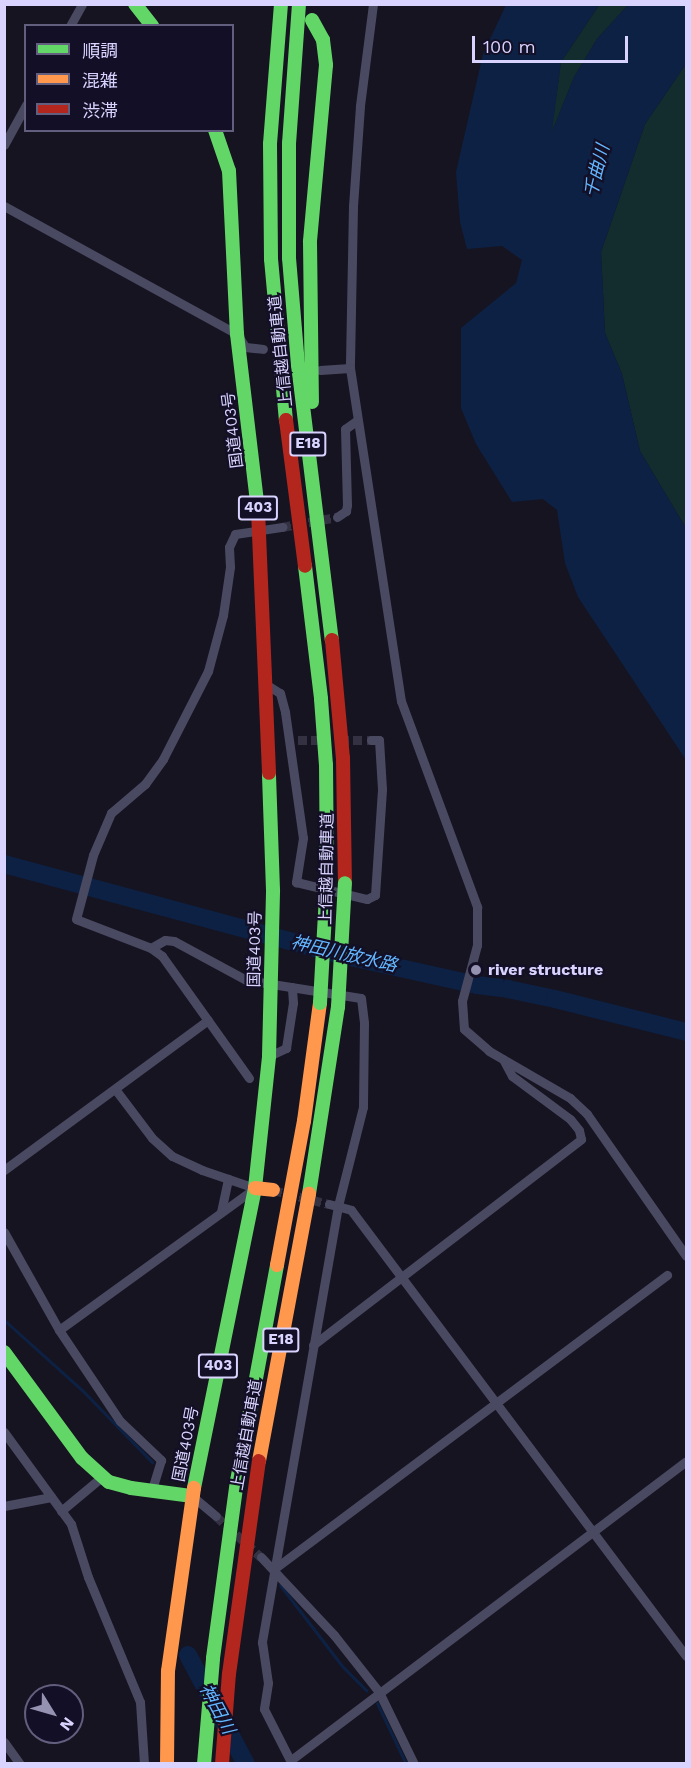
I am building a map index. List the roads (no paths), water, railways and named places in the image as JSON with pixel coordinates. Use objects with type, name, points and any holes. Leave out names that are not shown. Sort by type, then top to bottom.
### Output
[{"type":"main road","points":[[135,4],[150,24]]},
{"type":"main road","name":"上信越自動車道","points":[[204,1764],[213,1658],[237,1481],[304,1122],[320,1003],[327,877],[326,765],[320,689],[280,368],[272,270],[270,144],[280,4]]},
{"type":"main road","name":"上信越自動車道","points":[[222,1762],[229,1674],[255,1485],[322,1123],[338,1007],[345,883],[343,758],[332,630],[297,365],[289,258],[289,143],[299,4]]},
{"type":"main road","points":[[312,20],[322,40],[326,65],[310,242],[312,409],[332,630]]},
{"type":"main road","name":"国道403号","points":[[167,1764],[168,1671],[192,1496],[255,1188],[269,1056],[272,976],[273,890],[261,531],[237,334],[230,171],[216,132]]},
{"type":"main road","points":[[255,1188],[273,1190]]},
{"type":"main road","points":[[4,1352],[82,1458],[109,1482],[131,1488],[192,1496]]},
{"type":"street","points":[[71,24],[82,4]]},
{"type":"street","points":[[373,4],[360,106],[353,206],[350,369],[356,422],[400,701],[477,907],[477,945],[462,1001],[464,1029],[467,1034],[502,1059],[570,1098],[587,1114],[687,1256]]},
{"type":"street","points":[[4,145],[24,109]]},
{"type":"street","points":[[4,206],[237,334],[245,347],[263,349]]},
{"type":"street","points":[[320,370],[350,369]]},
{"type":"street","points":[[337,517],[346,511],[347,505],[345,429],[356,422]]},
{"type":"street","points":[[249,1078],[162,956],[151,948],[76,919],[93,855],[111,813],[145,784],[163,759],[208,670],[223,615],[230,567],[229,547],[235,534],[282,526]]},
{"type":"street","points":[[267,685],[280,693],[293,742],[303,838],[297,882],[367,899],[375,895],[382,789],[379,740],[371,740]]},
{"type":"street","points":[[151,948],[165,940],[174,941],[246,980],[272,976],[292,987],[361,998],[364,1023],[363,1107],[334,1205],[313,1345],[262,1642],[268,1683],[264,1709],[292,1762],[379,1692],[687,1461]]},
{"type":"street","points":[[269,1056],[286,1048],[293,1003],[292,987]]},
{"type":"street","points":[[4,1170],[208,1020]]},
{"type":"street","points":[[313,1345],[400,1276],[571,1150],[581,1139],[579,1130],[570,1119],[512,1076],[502,1059]]},
{"type":"street","points":[[115,1089],[152,1138],[172,1156],[255,1188]]},
{"type":"street","points":[[221,1212],[228,1179]]},
{"type":"street","points":[[59,1330],[255,1188]]},
{"type":"street","points":[[334,1205],[351,1210],[687,1656]]},
{"type":"street","points":[[4,1232],[59,1330],[120,1421],[161,1460],[152,1489]]},
{"type":"street","points":[[274,1569],[497,1405],[668,1275]]},
{"type":"street","points":[[4,1432],[71,1524],[88,1577],[140,1702],[144,1764]]},
{"type":"street","points":[[61,1511],[103,1476]]},
{"type":"street","points":[[192,1496],[216,1516]]},
{"type":"street","points":[[4,1506],[51,1497]]},
{"type":"street","points":[[261,1557],[334,1635],[379,1692],[414,1764]]},
{"type":"street","points":[[4,1742],[20,1764]]},
{"type":"water","name":"千曲川","points":[[506,5],[599,5],[561,62],[552,131],[574,77],[597,39],[628,5],[686,5],[686,64],[645,124],[601,252],[605,333],[622,374],[640,451],[686,528],[686,760],[578,597],[565,563],[557,510],[543,499],[512,502],[476,444],[461,408],[461,328],[516,283],[522,260],[502,246],[467,249],[460,222],[456,172],[483,54]]},
{"type":"waterway","name":"神田川放水路","points":[[4,864],[346,956],[477,985],[555,999],[686,1032]]},
{"type":"waterway","points":[[4,1320],[81,1389],[152,1462]]},
{"type":"waterway","points":[[280,1585],[343,1667],[366,1690]]},
{"type":"waterway","name":"神田川","points":[[188,1655],[246,1764]]},
{"type":"waterway","points":[[377,1703],[406,1764]]},
{"type":"tunnel","points":[[282,527],[337,517]]},
{"type":"tunnel","points":[[298,740],[326,740]]},
{"type":"tunnel","points":[[340,740],[371,740]]},
{"type":"tunnel","points":[[273,1190],[329,1204]]},
{"type":"tunnel","points":[[216,1516],[261,1557]]},
{"type":"place","name":"river structure","points":[[476,970]]}]
